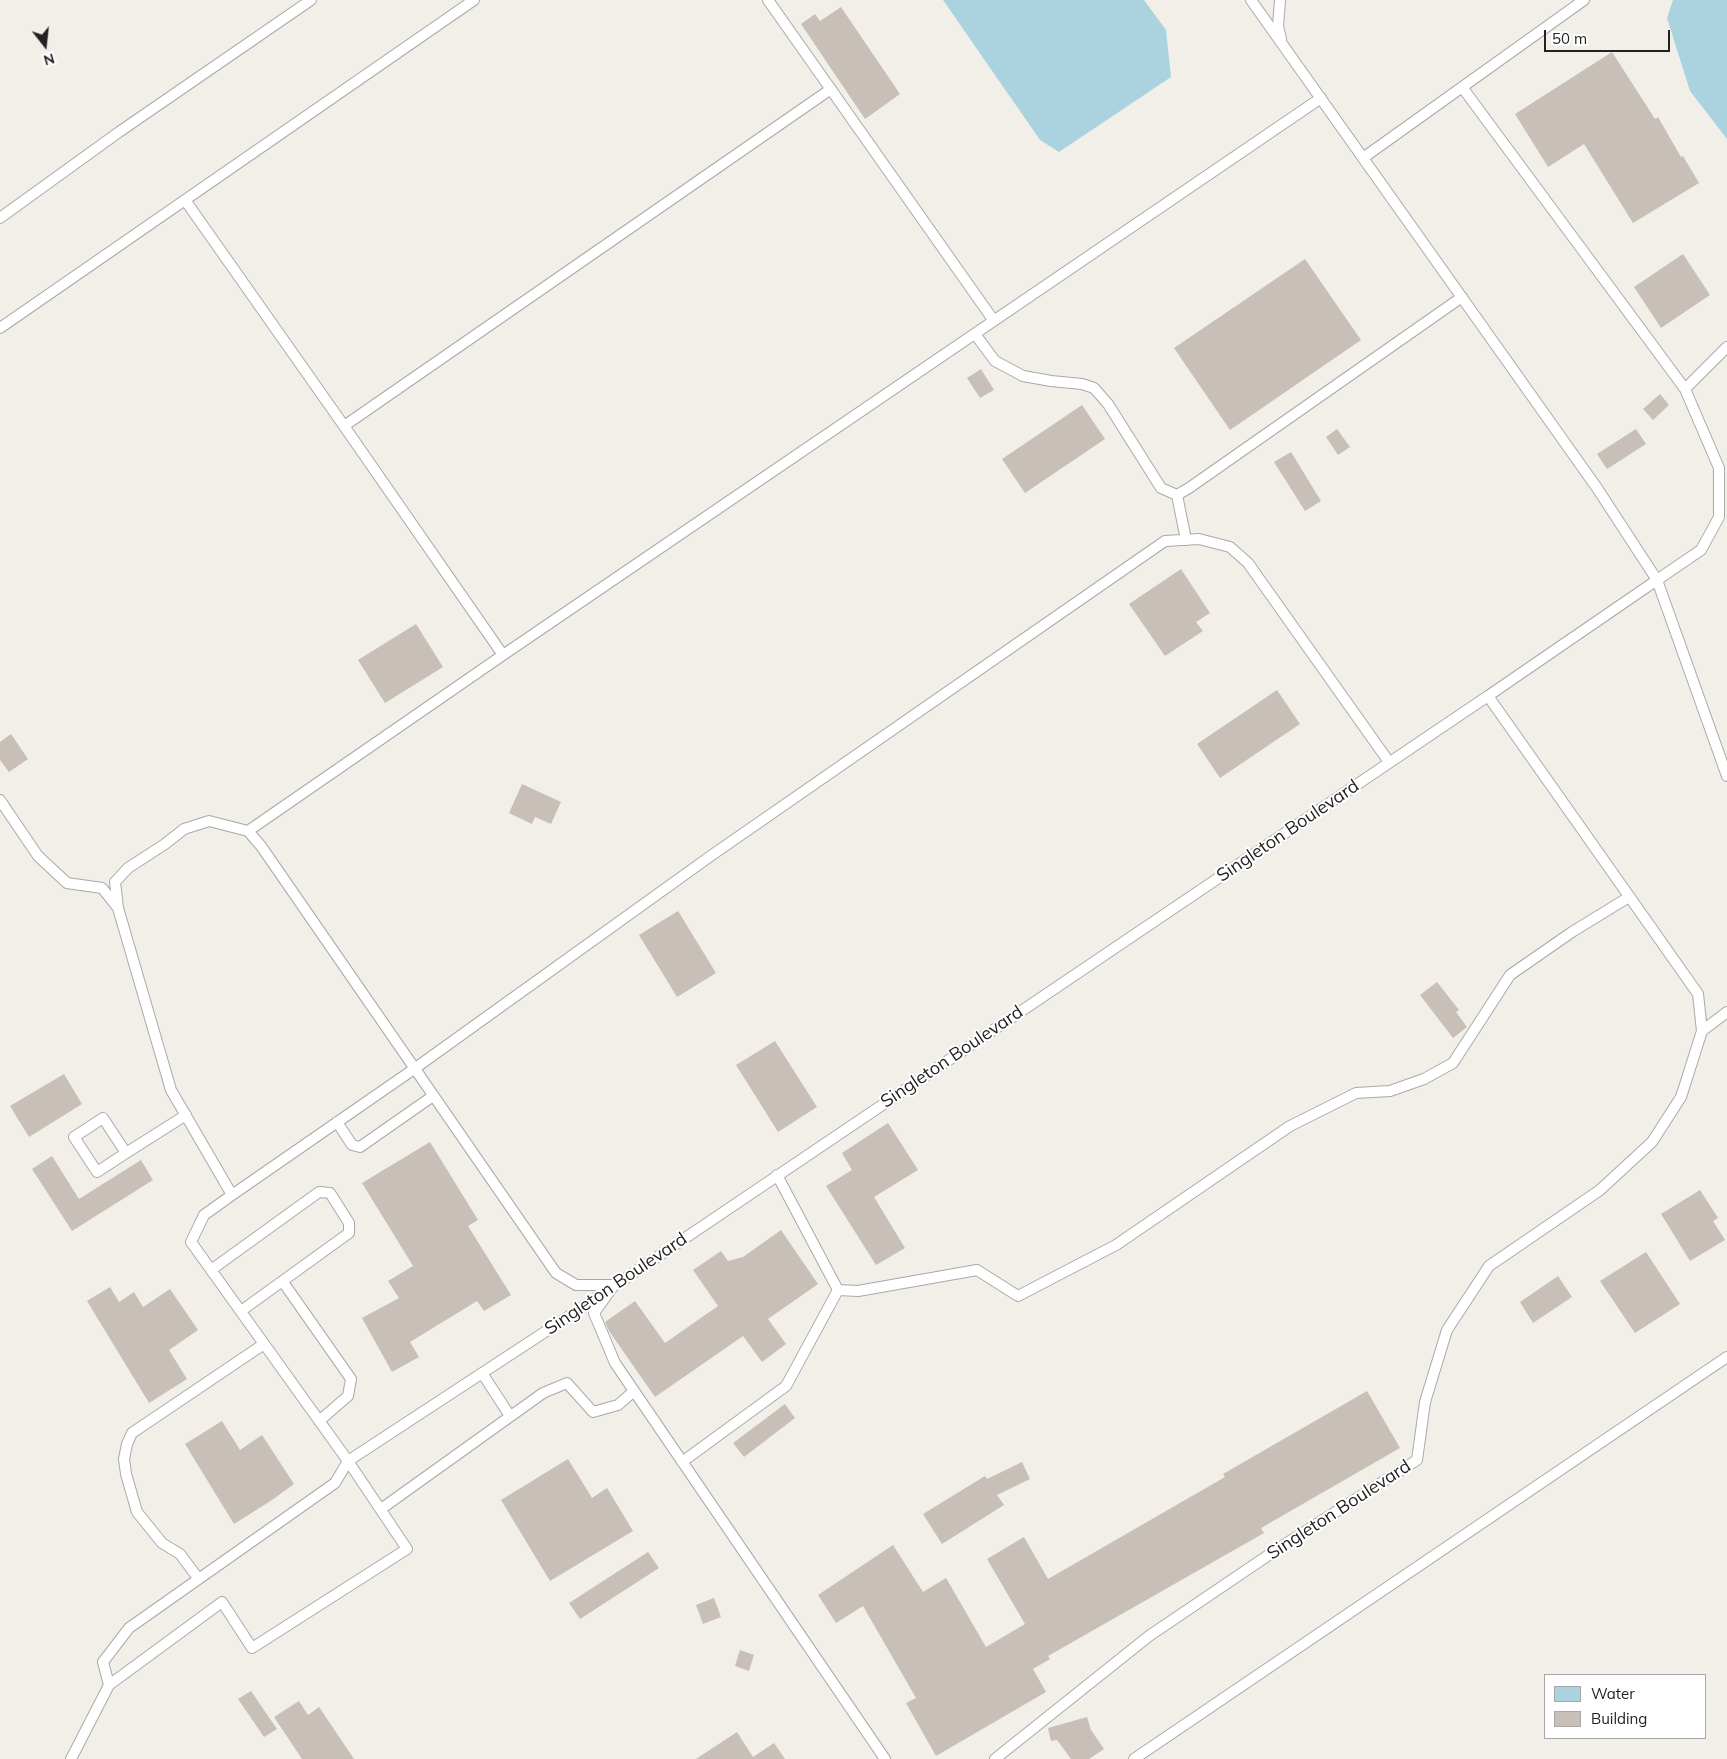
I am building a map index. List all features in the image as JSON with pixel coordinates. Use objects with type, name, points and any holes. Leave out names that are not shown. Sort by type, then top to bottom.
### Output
[{"type":"lane","points":[[0,218],[119,132],[311,0]]},
{"type":"lane","points":[[0,328],[474,0]]},
{"type":"lane","points":[[768,0],[994,321]]},
{"type":"lane","points":[[1251,0],[1597,488],[1657,580],[1727,776]]},
{"type":"lane","points":[[1280,0],[1278,5],[1278,26],[1282,43]]},
{"type":"lane","points":[[1363,158],[1584,0]]},
{"type":"lane","points":[[1462,87],[1685,388],[1719,468],[1719,517],[1701,550],[1488,696]]},
{"type":"lane","points":[[344,426],[831,89]]},
{"type":"lane","points":[[248,831],[1321,98]]},
{"type":"lane","points":[[184,200],[503,655]]},
{"type":"lane","points":[[1176,495],[1189,488],[1462,297]]},
{"type":"lane","points":[[975,334],[995,361],[1023,376],[1082,384],[1094,388],[1108,404],[1161,488],[1176,495]]},
{"type":"lane","points":[[1685,388],[1727,347]]},
{"type":"lane","points":[[1176,495],[1186,540]]},
{"type":"lane","points":[[71,1759],[109,1684],[222,1602],[252,1648],[407,1549],[348,1461],[190,1242],[204,1215],[414,1069],[712,855],[1166,541],[1199,540],[1230,547],[1248,563],[1389,762]]},
{"type":"lane","name":"Singleton Boulevard","points":[[348,1461],[614,1285],[1488,696],[1698,994],[1702,1031],[1681,1098],[1652,1142],[1600,1190],[1489,1266],[1447,1330],[1425,1402],[1417,1460],[1271,1554],[1149,1636],[995,1759]]},
{"type":"lane","points":[[0,800],[38,856],[66,883],[102,888],[118,908]]},
{"type":"lane","points":[[232,1195],[171,1090],[118,908],[115,882],[128,868],[165,844],[184,828],[209,821],[248,831],[260,846],[556,1273],[576,1284],[614,1285]]},
{"type":"lane","points":[[838,1290],[858,1291],[976,1270],[1018,1296],[1116,1245],[1290,1126],[1356,1093],[1390,1091],[1424,1079],[1453,1063],[1510,975],[1572,932],[1629,897]]},
{"type":"lane","points":[[1702,1031],[1727,1012]]},
{"type":"lane","points":[[337,1122],[352,1145],[360,1147],[433,1096]]},
{"type":"lane","points":[[126,1153],[103,1118],[74,1137],[97,1172],[186,1115]]},
{"type":"lane","points":[[777,1175],[838,1290]]},
{"type":"lane","points":[[211,1270],[319,1192],[330,1193],[350,1223],[349,1233],[241,1312]]},
{"type":"lane","points":[[283,1282],[352,1379],[348,1396],[319,1421]]},
{"type":"lane","points":[[614,1285],[594,1313],[615,1363],[885,1759]]},
{"type":"lane","points":[[682,1462],[786,1386],[838,1290]]},
{"type":"lane","points":[[198,1578],[180,1554],[162,1543],[137,1512],[126,1474],[124,1459],[126,1444],[132,1433],[264,1344]]},
{"type":"lane","points":[[1134,1759],[1727,1357]]},
{"type":"lane","points":[[482,1373],[510,1416]]},
{"type":"lane","points":[[381,1509],[543,1393],[567,1383],[593,1412],[618,1405],[634,1391]]},
{"type":"lane","points":[[109,1684],[103,1662],[129,1628],[335,1483],[348,1461]]},
{"type":"water","points":[[943,0],[1144,0],[1166,30],[1171,77],[1059,152],[1040,140]]},
{"type":"water","points":[[1673,0],[1727,0],[1727,139],[1690,91],[1667,18]]},
{"type":"building","points":[[841,7],[900,94],[865,119],[801,24],[815,14],[820,21]]},
{"type":"building","points":[[1612,52],[1655,119],[1658,117],[1681,157],[1683,156],[1699,183],[1633,223],[1584,144],[1548,167],[1515,114]]},
{"type":"building","points":[[1683,254],[1710,295],[1661,328],[1634,287]]},
{"type":"building","points":[[1305,259],[1361,340],[1230,430],[1174,348]]},
{"type":"building","points":[[981,369],[994,390],[980,398],[967,378]]},
{"type":"building","points":[[1660,394],[1669,405],[1653,420],[1643,409]]},
{"type":"building","points":[[1082,405],[1105,439],[1025,493],[1002,459]]},
{"type":"building","points":[[1337,429],[1350,447],[1338,455],[1326,437]]},
{"type":"building","points":[[1636,429],[1646,444],[1607,469],[1597,454]]},
{"type":"building","points":[[1291,452],[1321,501],[1305,511],[1274,462]]},
{"type":"building","points":[[1181,569],[1210,613],[1196,622],[1203,631],[1165,656],[1129,604]]},
{"type":"building","points":[[416,624],[443,667],[385,703],[358,660]]},
{"type":"building","points":[[1277,690],[1300,724],[1220,778],[1197,744]]},
{"type":"building","points":[[11,734],[28,759],[9,772],[0,760],[0,742]]},
{"type":"building","points":[[522,784],[561,802],[551,824],[535,817],[532,824],[509,813]]},
{"type":"building","points":[[678,911],[716,973],[677,997],[639,935]]},
{"type":"building","points":[[1437,982],[1459,1010],[1456,1012],[1467,1027],[1453,1038],[1420,995]]},
{"type":"building","points":[[775,1041],[817,1107],[778,1132],[736,1065]]},
{"type":"building","points":[[64,1074],[82,1104],[29,1137],[10,1106]]},
{"type":"building","points":[[888,1123],[918,1170],[874,1197],[905,1248],[876,1265],[826,1186],[852,1170],[842,1153]]},
{"type":"building","points":[[430,1142],[478,1220],[468,1226],[511,1295],[484,1311],[477,1301],[410,1342],[419,1357],[392,1372],[362,1318],[399,1298],[388,1281],[413,1266],[362,1183]]},
{"type":"building","points":[[52,1156],[79,1199],[141,1160],[153,1180],[72,1231],[32,1169]]},
{"type":"building","points":[[1700,1190],[1718,1218],[1713,1221],[1725,1240],[1690,1261],[1661,1214]]},
{"type":"building","points":[[781,1230],[818,1284],[768,1319],[786,1344],[762,1362],[743,1336],[655,1397],[609,1331],[605,1322],[635,1301],[665,1343],[718,1306],[693,1270],[721,1251],[728,1261],[743,1257]]},
{"type":"building","points":[[1646,1252],[1680,1304],[1635,1333],[1600,1281]]},
{"type":"building","points":[[1558,1276],[1572,1297],[1533,1323],[1520,1302]]},
{"type":"building","points":[[110,1287],[119,1302],[134,1292],[143,1307],[170,1289],[198,1330],[169,1350],[187,1379],[149,1403],[87,1301]]},
{"type":"building","points":[[1367,1391],[1400,1448],[1261,1528],[1264,1533],[1048,1656],[1050,1659],[1033,1669],[1046,1692],[936,1756],[906,1703],[916,1698],[863,1606],[836,1623],[818,1595],[893,1545],[923,1592],[946,1578],[986,1647],[1025,1624],[987,1559],[1024,1537],[1048,1579],[1225,1477],[1223,1474]]},
{"type":"building","points":[[785,1404],[795,1418],[744,1457],[733,1443]]},
{"type":"building","points":[[222,1421],[240,1450],[262,1435],[294,1484],[234,1524],[185,1444]]},
{"type":"building","points":[[568,1459],[592,1498],[607,1488],[633,1531],[550,1581],[501,1500]]},
{"type":"building","points":[[1022,1462],[1030,1479],[997,1495],[1004,1505],[942,1544],[923,1514],[985,1476],[987,1479]]},
{"type":"building","points":[[648,1552],[659,1568],[580,1619],[569,1603]]},
{"type":"building","points":[[714,1598],[721,1617],[703,1624],[696,1605]]},
{"type":"building","points":[[740,1650],[754,1655],[749,1671],[735,1666]]},
{"type":"building","points":[[251,1691],[277,1729],[264,1737],[238,1699]]},
{"type":"building","points":[[299,1701],[308,1715],[319,1707],[354,1759],[302,1759],[274,1717]]},
{"type":"building","points":[[1087,1717],[1091,1730],[1104,1749],[1089,1759],[1071,1759],[1057,1740],[1051,1741],[1048,1728]]},
{"type":"building","points":[[737,1732],[753,1757],[774,1743],[785,1759],[696,1759]]}]
